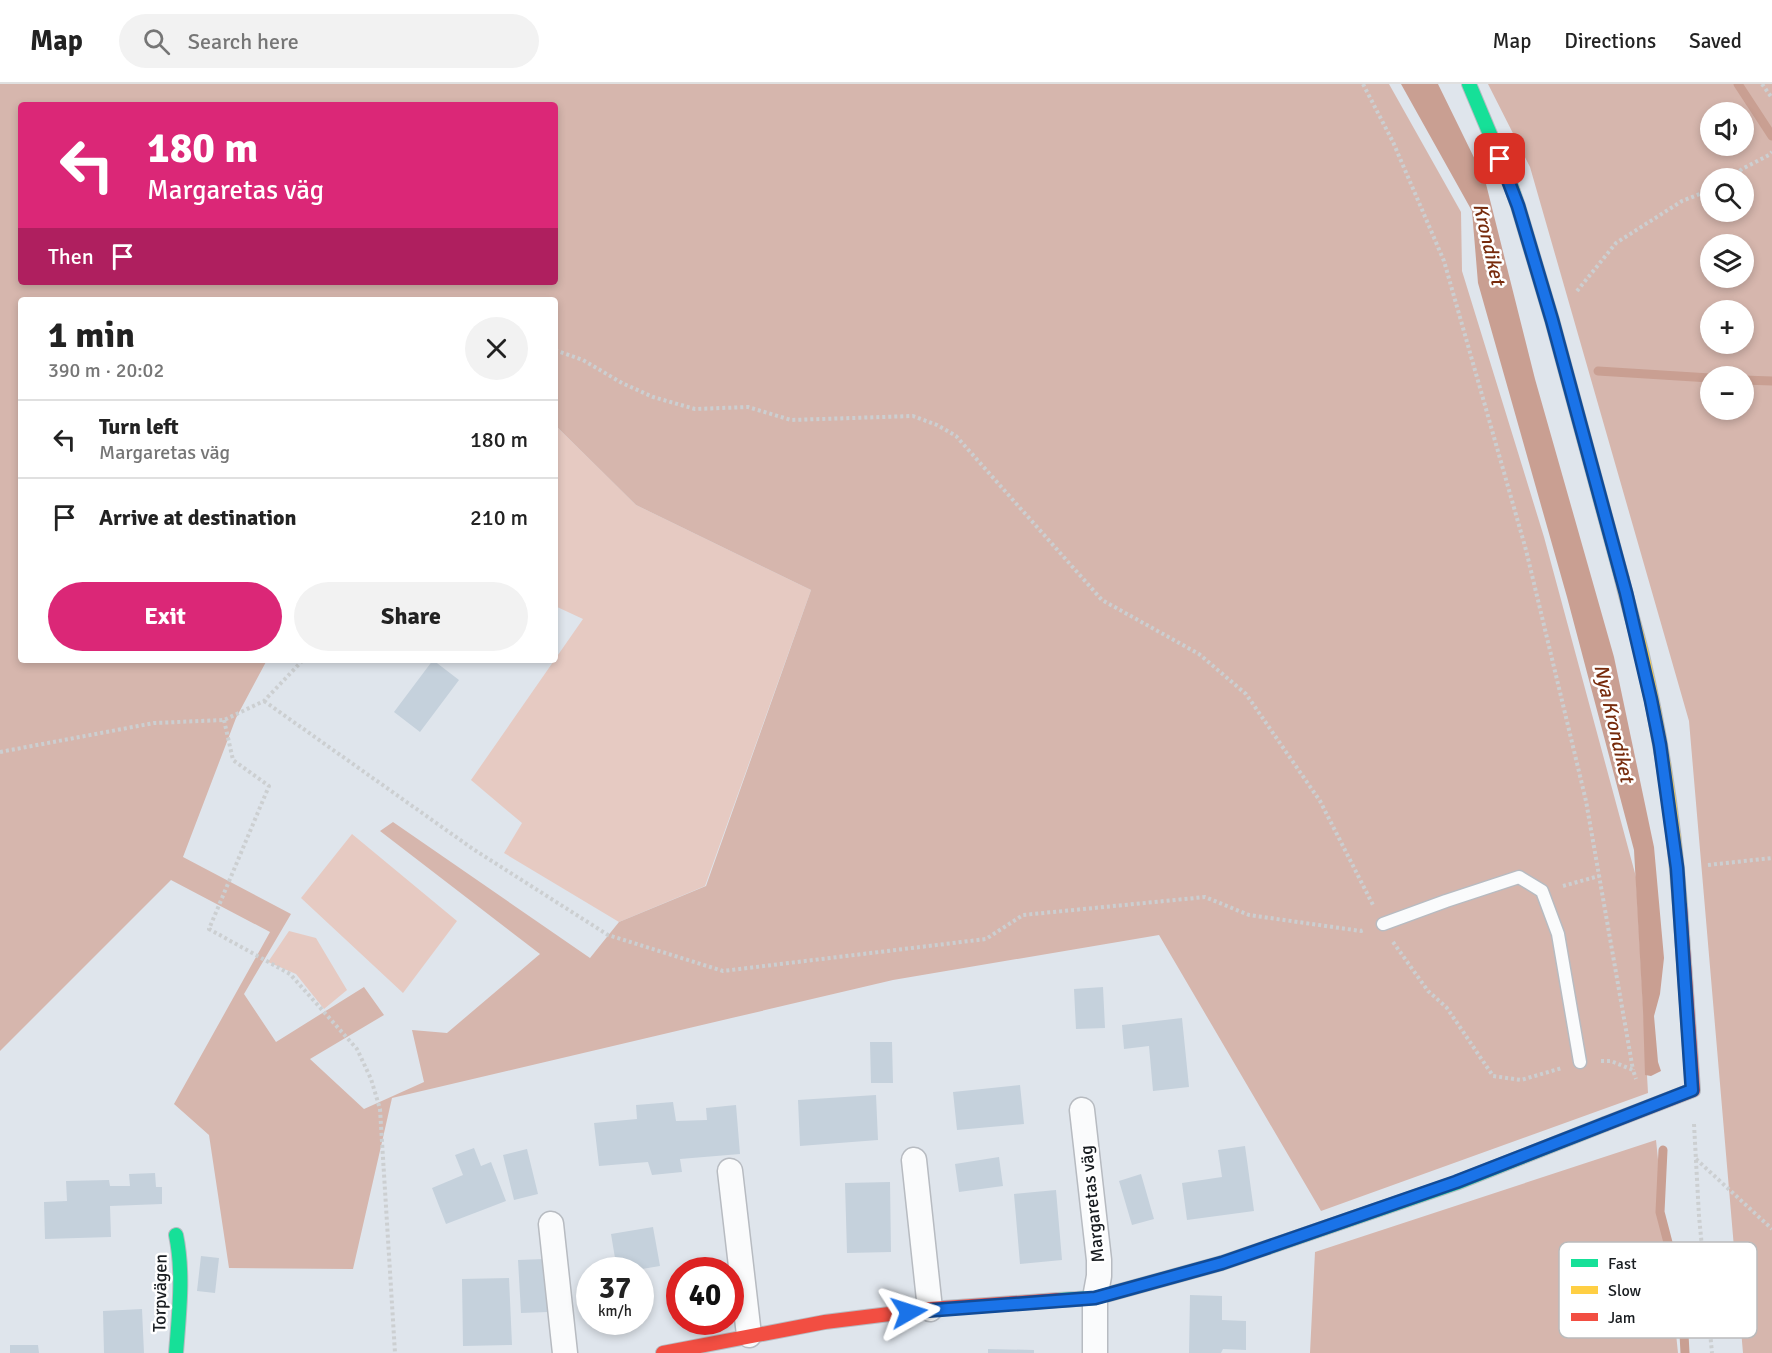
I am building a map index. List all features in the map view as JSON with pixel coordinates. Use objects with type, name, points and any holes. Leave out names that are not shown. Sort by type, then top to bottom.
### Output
[{"type":"street","points":[[663,1353],[825,1322],[930,1309],[1095,1298],[1233,1259],[1456,1182],[1692,1090],[1677,868],[1660,745],[1642,655],[1552,320],[1511,187],[1469,84]]},
{"type":"street","name":"Margaretas väg","points":[[1082,1110],[1099,1260],[1095,1298],[1095,1353]]},
{"type":"street","points":[[914,1160],[930,1309]]},
{"type":"street","points":[[730,1171],[749,1335]]},
{"type":"street","points":[[551,1224],[565,1353]]},
{"type":"street","name":"Torpvägen","points":[[176,1235],[180,1250],[181,1274],[176,1353]]},
{"type":"lane","points":[[1383,924],[1519,878],[1542,891],[1558,934],[1580,1062]]},
{"type":"path","points":[[1363,84],[1393,142],[1444,261],[1526,550],[1586,801],[1633,1070],[1645,1109]]},
{"type":"path","points":[[1762,84],[1772,98]]},
{"type":"path","points":[[1744,168],[1772,152]]},
{"type":"path","points":[[1552,320],[1616,243],[1682,201],[1700,194]]},
{"type":"path","points":[[558,351],[583,360],[622,383],[653,397],[695,409],[748,407],[791,420],[913,416],[937,425],[956,436],[1102,600],[1199,654],[1246,694],[1320,801],[1395,947],[1428,991],[1447,1008],[1493,1076],[1521,1080],[1580,1062],[1611,1061],[1633,1070]]},
{"type":"path","points":[[0,752],[154,723],[224,720],[264,701],[300,663]]},
{"type":"path","points":[[264,701],[473,849],[608,934],[723,971],[986,939],[1023,915],[1205,897],[1249,915],[1361,931],[1383,924]]},
{"type":"path","points":[[224,720],[233,760],[269,786],[209,929],[290,974],[357,1049],[371,1079],[380,1109],[395,1353]]},
{"type":"path","points":[[1677,868],[1772,858]]},
{"type":"path","points":[[1542,891],[1599,876]]},
{"type":"path","points":[[1692,1090],[1701,1242]]},
{"type":"path","points":[[1696,1159],[1772,1229]]},
{"type":"path","points":[[1711,1338],[1712,1353]]},
{"type":"shaded area","points":[[0,84],[1389,84],[1461,212],[1462,271],[1544,537],[1636,877],[1648,1093],[1321,1211],[1159,935],[893,980],[392,1098],[353,1269],[229,1268],[209,1135],[174,1104],[270,932],[171,880],[0,1051]],"holes":[[[18,297],[558,297],[558,428],[636,505],[811,590],[706,886],[619,922],[590,958],[393,822],[380,831],[540,954],[447,1033],[412,1030],[424,1082],[364,1109],[310,1059],[384,1015],[364,987],[276,1042],[244,994],[291,914],[183,857],[236,718],[265,663],[18,663]]]},
{"type":"shaded area","points":[[1488,84],[1772,84],[1772,1353],[1743,1353],[1742,1338],[1757,1338],[1757,1242],[1734,1242],[1689,721],[1530,167]]},
{"type":"shaded area","points":[[558,428],[636,505],[811,590],[705,886],[619,922],[504,853],[522,823],[471,780],[552,663],[558,663],[558,655],[583,619],[558,607]]},
{"type":"shaded area","points":[[352,834],[457,921],[403,993],[301,898]]},
{"type":"shaded area","points":[[289,931],[316,938],[347,990],[324,1009],[296,974],[268,962]]},
{"type":"shaded area","points":[[1656,1140],[1667,1242],[1559,1242],[1559,1338],[1676,1338],[1678,1353],[1310,1353],[1315,1252]]},
{"type":"water","name":"Nya Krondiket","points":[[1401,84],[1438,84],[1485,180],[1535,379],[1614,657],[1654,847],[1664,958],[1660,994],[1654,1016],[1658,1062],[1661,1071],[1651,1076],[1645,1075],[1634,850],[1567,597],[1478,283],[1472,211]]},
{"type":"building","points":[[431,663],[437,663],[459,680],[420,732],[394,712]]},
{"type":"building","points":[[1103,987],[1105,1028],[1076,1029],[1074,989]]},
{"type":"building","points":[[1182,1018],[1189,1087],[1153,1091],[1149,1046],[1124,1049],[1122,1025]]},
{"type":"building","points":[[870,1042],[892,1042],[893,1083],[871,1083]]},
{"type":"building","points":[[1020,1085],[1024,1124],[957,1130],[953,1092]]},
{"type":"building","points":[[876,1095],[878,1140],[800,1146],[798,1100]]},
{"type":"building","points":[[673,1102],[676,1121],[707,1120],[706,1108],[736,1105],[740,1154],[680,1159],[682,1172],[652,1175],[648,1162],[599,1166],[594,1123],[637,1119],[636,1105]]},
{"type":"building","points":[[1245,1146],[1254,1211],[1187,1220],[1182,1183],[1222,1177],[1218,1150]]},
{"type":"building","points":[[474,1148],[481,1166],[491,1162],[506,1201],[446,1224],[432,1188],[463,1175],[455,1155]]},
{"type":"building","points":[[527,1149],[538,1194],[514,1200],[503,1155]]},
{"type":"building","points":[[999,1157],[1003,1186],[959,1192],[955,1164]]},
{"type":"building","points":[[155,1173],[156,1187],[162,1187],[162,1204],[110,1206],[111,1237],[45,1239],[44,1202],[67,1201],[66,1181],[109,1180],[110,1186],[130,1186],[129,1174]]},
{"type":"building","points":[[1141,1174],[1154,1219],[1132,1225],[1119,1181]]},
{"type":"building","points":[[890,1182],[891,1252],[847,1253],[845,1183]]},
{"type":"building","points":[[1056,1190],[1062,1260],[1020,1264],[1014,1194]]},
{"type":"building","points":[[653,1227],[660,1266],[654,1267],[654,1257],[615,1257],[611,1234]]},
{"type":"building","points":[[201,1256],[219,1258],[215,1293],[197,1291]]},
{"type":"building","points":[[544,1259],[548,1312],[521,1313],[518,1260]]},
{"type":"building","points":[[509,1278],[512,1345],[463,1346],[462,1279]]},
{"type":"building","points":[[1190,1295],[1222,1296],[1222,1320],[1246,1321],[1246,1350],[1223,1349],[1221,1353],[1189,1353]]},
{"type":"building","points":[[142,1309],[144,1353],[104,1353],[103,1311]]},
{"type":"building","points":[[10,1345],[38,1345],[39,1353],[10,1353]]},
{"type":"building","points":[[988,1349],[1034,1350],[1034,1353],[988,1353]]},
{"type":"waterway","points":[[1738,84],[1772,136]]},
{"type":"waterway","points":[[1598,371],[1700,377]]},
{"type":"waterway","points":[[1754,380],[1772,381]]},
{"type":"waterway","name":"Nya Krondiket","points":[[1663,1150],[1660,1212],[1668,1242]]},
{"type":"waterway","name":"Nya Krondiket","points":[[1684,1338],[1685,1353]]},
{"type":"traffic: fast","points":[[1469,84],[1518,206],[1552,320],[1622,579]]},
{"type":"traffic: fast","points":[[1058,1300],[1095,1298],[1222,1263],[1456,1183],[1605,1124]]},
{"type":"traffic: fast","points":[[176,1235],[180,1279],[176,1353]]},
{"type":"traffic: slow","points":[[1622,579],[1642,655],[1661,748],[1680,906]]},
{"type":"traffic: jam","points":[[1605,1124],[1693,1090],[1680,906]]},
{"type":"traffic: jam","points":[[663,1353],[825,1322],[930,1309],[1058,1300]]},
{"type":"route","points":[[909,1312],[1095,1298],[1222,1263],[1456,1182],[1692,1090],[1677,868],[1660,745],[1642,655],[1552,320],[1518,206],[1500,159]]},
{"type":"water label","name":"Krondiket","points":[[1489,244]]}]
